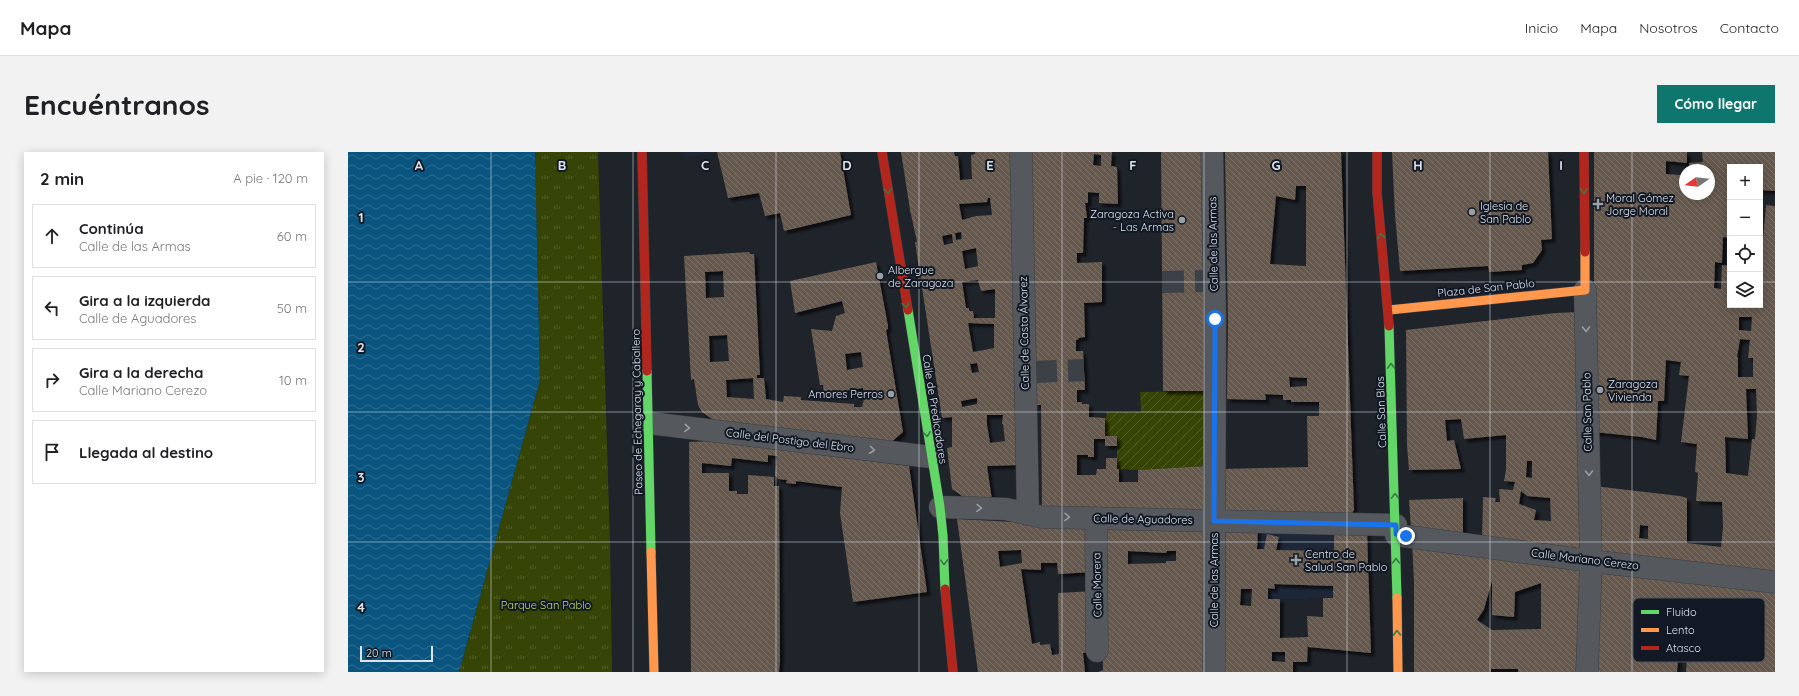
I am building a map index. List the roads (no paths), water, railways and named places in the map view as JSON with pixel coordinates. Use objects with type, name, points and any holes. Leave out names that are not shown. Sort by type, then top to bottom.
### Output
[{"type":"street","name":"Paseo de Echegaray y Caballero","points":[[642,152],[654,672]]},
{"type":"street","name":"Calle de Predicadores","points":[[882,152],[940,507],[943,536],[945,602],[953,672]]},
{"type":"street","name":"Calle de Casta Álvarez","points":[[1021,152],[1030,373],[1028,514]]},
{"type":"street","name":"Calle de las Armas","points":[[1212,152],[1209,281],[1214,521],[1214,672]]},
{"type":"street","name":"Calle San Blas","points":[[1377,152],[1377,192],[1389,310],[1396,530],[1398,672]]},
{"type":"street","name":"Calle San Pablo","points":[[1584,152],[1590,561],[1586,672]]},
{"type":"street","name":"Plaza de San Pablo","points":[[1389,310],[1585,290]]},
{"type":"street","name":"Calle del Postigo del Ebro","points":[[649,423],[931,457]]},
{"type":"street","name":"Calle de Aguadores","points":[[940,507],[1006,509],[1042,517],[1214,521],[1396,530]]},
{"type":"street","name":"Calle Morera","points":[[1096,518],[1098,651]]},
{"type":"street","name":"Calle Mariano Cerezo","points":[[1396,530],[1590,561],[1775,582]]},
{"type":"water","points":[[348,152],[535,152],[540,380],[459,672],[348,672]]},
{"type":"tunnel","points":[[1162,282],[1204,281]]},
{"type":"tunnel","points":[[1035,372],[1084,370]]},
{"type":"place","name":"Moral Gómez Jorge Moral","points":[[1598,204]]},
{"type":"place","name":"Iglesia de San Pablo","points":[[1472,212]]},
{"type":"place","name":"Zaragoza Activa - Las Armas","points":[[1182,220]]},
{"type":"place","name":"Albergue de Zaragoza","points":[[880,276]]},
{"type":"place","name":"Zaragoza Vivienda","points":[[1600,390]]},
{"type":"place","name":"Amores Perros","points":[[891,394]]},
{"type":"place","name":"Centro de Salud San Pablo","points":[[1296,560]]},
{"type":"park label","name":"Parque San Pablo","points":[[546,605]]}]
